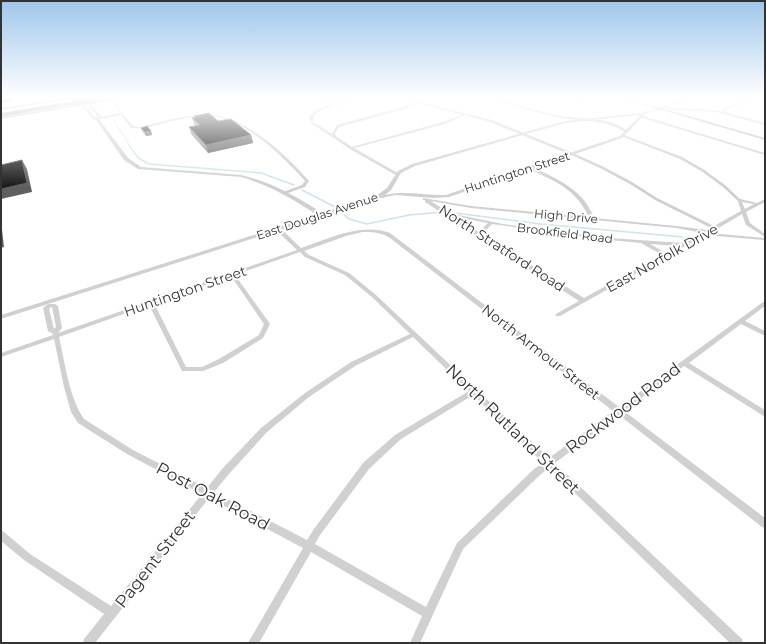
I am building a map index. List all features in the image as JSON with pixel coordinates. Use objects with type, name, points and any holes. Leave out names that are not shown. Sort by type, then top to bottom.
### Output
[{"type":"main road","points":[[722,127],[765,139]]},
{"type":"street","points":[[104,127],[126,158],[140,168],[241,176],[254,179],[269,184],[321,215]]},
{"type":"street","points":[[244,127],[295,168],[307,181],[304,186],[284,193]]},
{"type":"street","points":[[318,127],[351,148],[397,174],[404,169],[424,162],[546,127]]},
{"type":"street","points":[[334,137],[333,133],[337,127]]},
{"type":"street","points":[[351,148],[429,127]]},
{"type":"street","points":[[505,127],[572,154],[613,173],[632,183],[656,199],[714,228]]},
{"type":"street","points":[[618,127],[624,134],[681,158],[724,186],[739,200],[748,224],[765,236]]},
{"type":"street","name":"Huntington Street","points":[[378,198],[395,194],[422,197],[446,196],[572,154],[624,134],[631,127]]},
{"type":"street","points":[[680,127],[765,154]]},
{"type":"street","points":[[322,130],[328,128]]},
{"type":"street","points":[[530,168],[573,191],[584,202],[592,218]]},
{"type":"street","name":"East Douglas Avenue","points":[[1,317],[378,198],[388,192],[397,174]]},
{"type":"street","name":"North Stratford Road","points":[[422,197],[584,301]]},
{"type":"street","name":"High Drive","points":[[422,197],[471,207],[592,218],[765,239]]},
{"type":"street","points":[[739,200],[758,204]]},
{"type":"street","name":"East Norfolk Drive","points":[[558,315],[765,200]]},
{"type":"street","name":"Brookfield Road","points":[[447,214],[491,223],[594,237],[684,245]]},
{"type":"street","points":[[479,234],[491,223]]},
{"type":"street","name":"North Rutland Street","points":[[278,229],[307,256],[346,274],[374,296],[738,643]]},
{"type":"street","name":"Huntington Street","points":[[1,355],[56,333],[151,303],[300,250],[356,232],[370,231]]},
{"type":"street","name":"North Armour Street","points":[[370,231],[387,233],[765,524]]},
{"type":"street","points":[[642,242],[666,255]]},
{"type":"street","points":[[151,303],[184,369],[203,369],[221,361],[261,336],[267,324],[232,274]]},
{"type":"street","name":"Post Oak Road","points":[[49,303],[46,308],[51,330],[56,333],[67,387],[75,412],[81,421],[130,452],[309,546],[429,614]]},
{"type":"street","name":"Rockwood Road","points":[[415,643],[460,546],[537,472],[765,303]]},
{"type":"street","points":[[740,321],[765,334]]},
{"type":"street","name":"Pagent Street","points":[[88,643],[226,471],[264,430],[307,395],[353,364],[414,334]]},
{"type":"street","points":[[684,362],[765,414]]},
{"type":"street","points":[[253,643],[316,532],[366,466],[398,437],[474,391]]},
{"type":"street","points":[[1,535],[27,557],[112,613]]},
{"type":"building","points":[[148,127],[151,131],[145,132],[141,128]]},
{"type":"building","points":[[189,127],[241,127],[251,135],[206,145]]},
{"type":"building","points":[[22,160],[27,183],[1,189],[1,165]]},
{"type":"waterway","points":[[118,127],[130,146]]},
{"type":"waterway","points":[[129,145],[138,158],[149,164],[261,173],[294,185]]},
{"type":"waterway","points":[[302,190],[335,207]]},
{"type":"waterway","points":[[341,212],[349,219],[367,224],[409,215],[442,212]]},
{"type":"waterway","points":[[447,212],[541,224],[683,237]]}]
